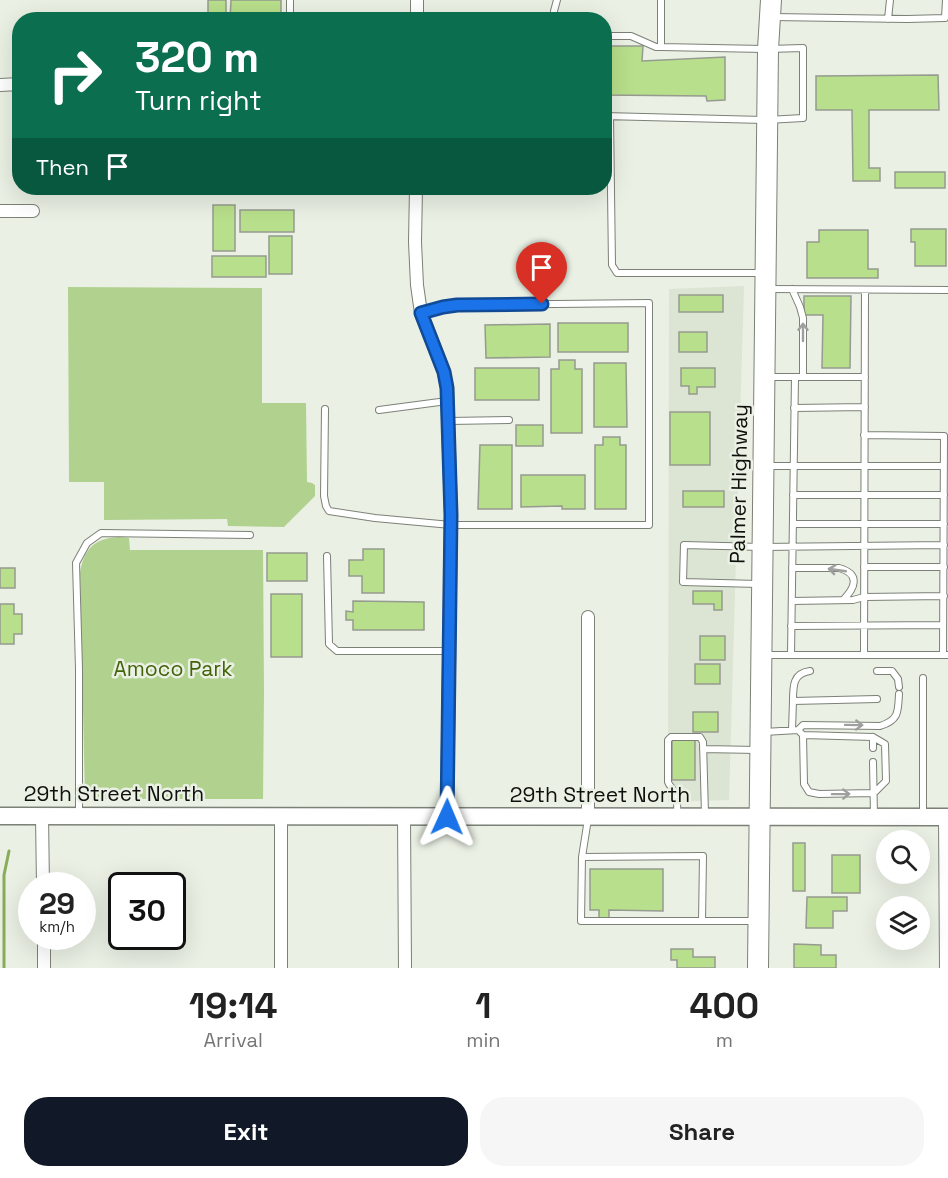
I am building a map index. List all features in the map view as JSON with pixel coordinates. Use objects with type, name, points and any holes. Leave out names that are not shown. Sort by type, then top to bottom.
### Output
[{"type":"main road","name":"Palmer Highway","points":[[758,968],[770,9]]},
{"type":"street","points":[[416,195],[417,285],[421,313],[444,372],[448,421],[451,525],[447,817]]},
{"type":"street","points":[[0,211],[33,211]]},
{"type":"street","points":[[588,617],[588,817]]},
{"type":"street","name":"29th Street North","points":[[0,816],[946,817]]},
{"type":"street","points":[[42,816],[43,872]]},
{"type":"street","points":[[280,817],[281,968]]},
{"type":"street","points":[[404,817],[405,968]]},
{"type":"street","points":[[946,817],[946,968]]},
{"type":"street","points":[[44,950],[44,968]]},
{"type":"lane","points":[[661,0],[661,47]]},
{"type":"lane","points":[[888,19],[890,0]]},
{"type":"lane","points":[[770,9],[888,19],[945,18],[946,0]]},
{"type":"lane","points":[[612,36],[631,36],[661,47],[803,48],[803,118],[767,120],[612,116]]},
{"type":"lane","points":[[610,195],[612,265],[617,273],[765,281],[792,289],[948,290]]},
{"type":"lane","points":[[792,289],[803,318],[803,378]]},
{"type":"lane","points":[[864,655],[865,290]]},
{"type":"lane","points":[[325,408],[324,496],[329,511],[451,525],[649,525],[649,303],[457,305],[421,313]]},
{"type":"lane","points":[[764,378],[865,377]]},
{"type":"lane","points":[[791,655],[795,378]]},
{"type":"lane","points":[[379,410],[447,401]]},
{"type":"lane","points":[[794,408],[865,407]]},
{"type":"lane","points":[[448,421],[509,420]]},
{"type":"lane","points":[[761,655],[946,655],[943,625],[944,436],[864,435]]},
{"type":"lane","points":[[763,466],[944,466]]},
{"type":"lane","points":[[793,495],[944,495]]},
{"type":"lane","points":[[793,524],[944,524]]},
{"type":"lane","points":[[79,816],[76,563],[87,543],[101,533],[250,535]]},
{"type":"lane","points":[[762,584],[683,582],[684,545],[762,547],[944,545]]},
{"type":"lane","points":[[327,556],[329,644],[333,648],[338,651],[449,651]]},
{"type":"lane","points":[[864,567],[944,567]]},
{"type":"lane","points":[[792,568],[839,568],[851,573],[854,583],[851,592],[843,600]]},
{"type":"lane","points":[[792,600],[944,596]]},
{"type":"lane","points":[[791,626],[943,625]]},
{"type":"lane","points":[[703,749],[760,741],[798,732],[873,737],[885,744],[885,781],[874,793],[819,794],[809,792],[804,784],[798,732],[793,701],[793,686],[797,676],[810,671]]},
{"type":"lane","points":[[798,732],[803,725],[880,726],[890,722],[898,712],[898,679],[892,671],[877,671]]},
{"type":"lane","points":[[922,678],[922,817]]},
{"type":"lane","points":[[793,701],[877,699]]},
{"type":"lane","points":[[678,817],[676,795],[668,782],[668,740],[671,737],[700,737],[703,742],[705,817]]},
{"type":"lane","points":[[873,737],[873,748]]},
{"type":"lane","points":[[873,762],[874,817]]},
{"type":"lane","points":[[588,817],[582,857],[581,921],[758,921]]},
{"type":"lane","points":[[582,857],[703,856],[702,921]]},
{"type":"shaded area","points":[[744,286],[729,800],[668,802],[669,289]]},
{"type":"green space","points":[[68,287],[262,288],[262,403],[306,403],[307,482],[315,485],[315,496],[284,527],[228,526],[227,519],[104,520],[104,482],[69,482]]},
{"type":"green space","name":"Amoco Park","points":[[120,537],[129,538],[130,550],[263,550],[263,799],[85,799],[80,573],[84,557],[92,546],[97,542]]},
{"type":"building","points":[[208,0],[226,0],[226,12],[208,12]]},
{"type":"building","points":[[231,0],[281,0],[281,12],[230,12]]},
{"type":"building","points":[[612,46],[643,46],[642,61],[725,57],[725,100],[707,101],[706,96],[612,95]]},
{"type":"building","points":[[938,75],[939,110],[869,110],[869,168],[880,168],[880,181],[853,181],[852,110],[816,110],[816,76]]},
{"type":"building","points":[[895,172],[945,172],[945,188],[895,188]]},
{"type":"building","points":[[213,205],[235,205],[235,251],[213,251]]},
{"type":"building","points":[[240,210],[294,210],[294,232],[240,232]]},
{"type":"building","points":[[911,229],[946,229],[946,266],[915,266],[915,242],[911,242]]},
{"type":"building","points":[[819,230],[868,230],[868,269],[878,269],[878,278],[807,278],[807,242],[819,242]]},
{"type":"building","points":[[269,236],[292,236],[292,274],[269,274]]},
{"type":"building","points":[[212,256],[266,256],[266,277],[212,277]]},
{"type":"building","points":[[679,295],[723,295],[723,312],[679,312]]},
{"type":"building","points":[[804,296],[851,296],[850,368],[822,368],[823,315],[804,315]]},
{"type":"building","points":[[558,323],[628,323],[628,352],[558,352]]},
{"type":"building","points":[[550,324],[550,357],[486,358],[485,325]]},
{"type":"building","points":[[679,332],[707,332],[707,352],[679,352]]},
{"type":"building","points":[[559,360],[575,360],[575,369],[582,369],[582,433],[551,433],[551,369],[559,369]]},
{"type":"building","points":[[594,363],[626,363],[627,427],[594,427]]},
{"type":"building","points":[[475,368],[539,368],[539,400],[475,400]]},
{"type":"building","points":[[681,368],[715,368],[715,387],[697,387],[697,394],[689,394],[689,386],[681,386]]},
{"type":"building","points":[[670,412],[710,412],[710,465],[670,465]]},
{"type":"building","points":[[516,425],[543,425],[543,446],[516,446]]},
{"type":"building","points":[[603,437],[620,437],[620,445],[626,445],[626,509],[595,509],[595,445],[603,445]]},
{"type":"building","points":[[480,445],[512,445],[512,509],[478,509]]},
{"type":"building","points":[[521,475],[585,475],[585,509],[562,509],[562,506],[521,507]]},
{"type":"building","points":[[683,491],[724,491],[724,507],[683,507]]},
{"type":"building","points":[[363,549],[384,549],[384,593],[362,593],[362,576],[349,576],[349,560],[363,560]]},
{"type":"building","points":[[267,553],[307,553],[307,581],[267,581]]},
{"type":"building","points":[[0,568],[15,568],[15,588],[0,588]]},
{"type":"building","points":[[693,591],[722,591],[722,610],[714,610],[714,604],[693,604]]},
{"type":"building","points":[[271,594],[302,594],[302,657],[271,657]]},
{"type":"building","points":[[353,601],[424,602],[424,630],[353,630],[353,620],[346,620],[346,611],[353,612]]},
{"type":"building","points":[[0,604],[14,604],[14,614],[22,614],[22,634],[14,634],[14,644],[0,644]]},
{"type":"building","points":[[700,636],[725,636],[725,660],[700,660]]},
{"type":"building","points":[[695,664],[720,664],[720,684],[695,684]]},
{"type":"building","points":[[693,712],[718,712],[718,732],[693,732]]},
{"type":"building","points":[[672,740],[695,740],[695,780],[672,780]]},
{"type":"building","points":[[793,843],[805,843],[805,891],[793,891]]},
{"type":"building","points":[[832,855],[860,855],[860,893],[832,893]]},
{"type":"building","points":[[590,869],[663,869],[663,911],[609,910],[609,918],[599,918],[599,910],[590,910]]},
{"type":"building","points":[[807,897],[847,897],[847,911],[833,911],[833,928],[806,928]]},
{"type":"building","points":[[794,944],[821,945],[821,955],[836,955],[836,968],[794,968]]},
{"type":"building","points":[[671,949],[693,949],[693,957],[715,957],[715,968],[677,968],[677,960],[671,960]]},
{"type":"waterway","points":[[4,968],[4,875],[9,851]]},
{"type":"route","points":[[447,817],[451,515],[447,388],[444,372],[421,313],[457,305],[542,304]]}]
